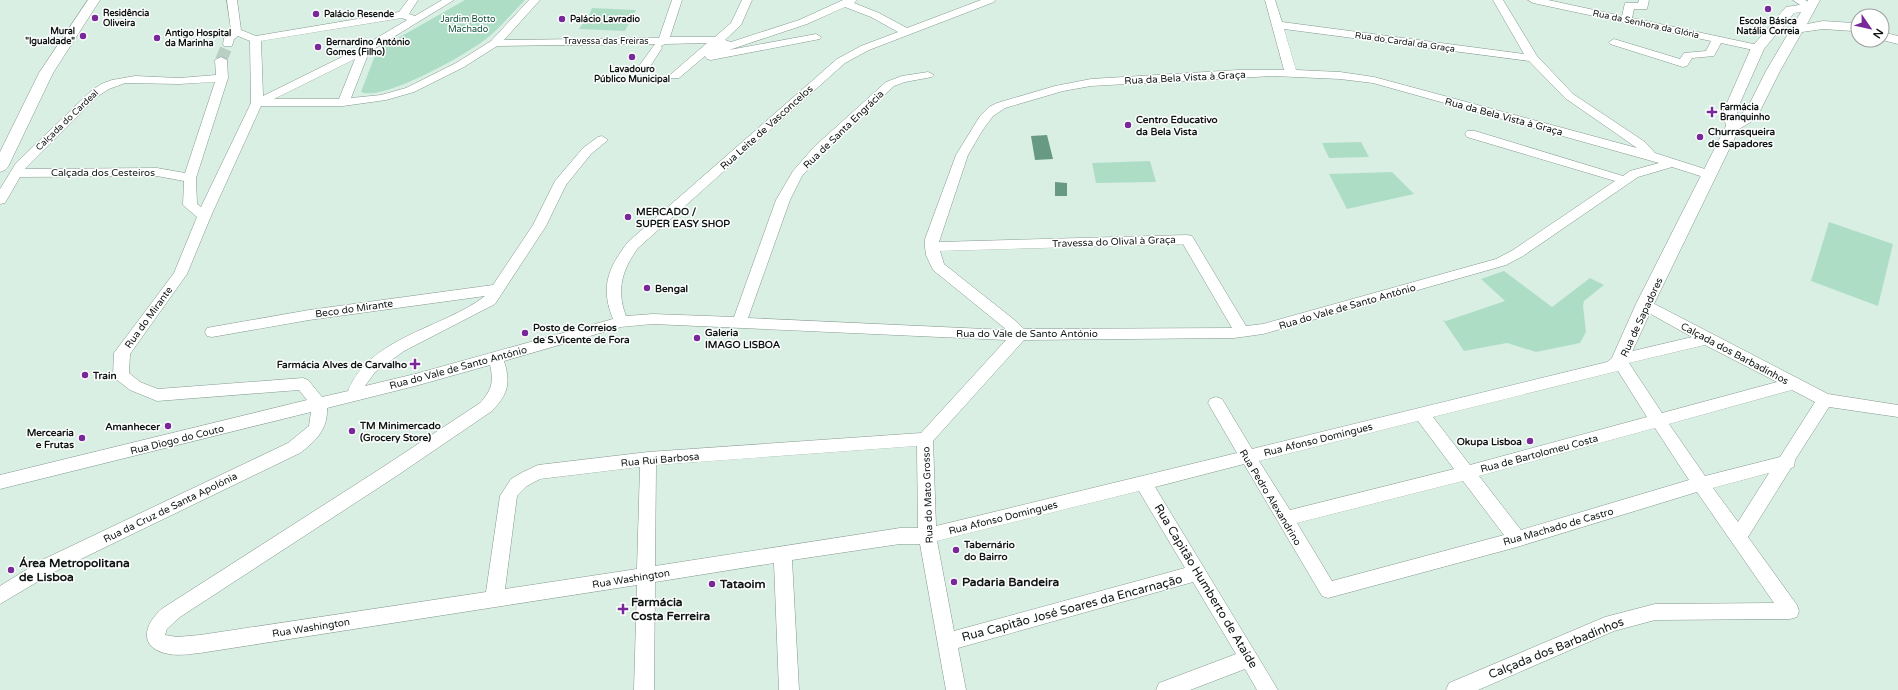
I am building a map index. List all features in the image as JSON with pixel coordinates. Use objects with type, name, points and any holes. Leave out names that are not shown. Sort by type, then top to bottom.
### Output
[{"type":"street","points":[[0,167],[46,73],[94,0]]},
{"type":"street","points":[[232,0],[236,32]]},
{"type":"street","points":[[403,15],[413,0]]},
{"type":"street","points":[[257,103],[364,50],[449,0]]},
{"type":"street","points":[[257,103],[344,102],[382,98],[410,90],[460,65],[495,43],[535,0]]},
{"type":"street","points":[[645,66],[660,44],[677,0]]},
{"type":"street","points":[[675,76],[736,25],[747,0],[734,0]]},
{"type":"street","name":"Rua Leite de Vasconcelos","points":[[621,322],[613,302],[612,290],[614,278],[624,256],[633,245],[841,61],[865,48],[990,0]]},
{"type":"street","points":[[1270,0],[1291,72]]},
{"type":"street","points":[[1498,0],[1532,58],[1569,96],[1641,145],[1651,156]]},
{"type":"street","name":"Rua da Senhora da Glória","points":[[1533,0],[1758,48]]},
{"type":"street","points":[[1627,17],[1629,5],[1643,7],[1644,0]]},
{"type":"street","points":[[1798,0],[1812,3],[1826,17],[1850,26]]},
{"type":"street","points":[[816,38],[711,57],[710,53],[803,22],[848,2],[906,32]]},
{"type":"street","points":[[1733,126],[1746,118],[1753,111],[1773,71],[1812,3]]},
{"type":"street","name":"Rua de Sapadores","points":[[1738,537],[1626,374],[1620,360],[1733,126],[1730,112],[1758,48],[1790,10],[1812,3]]},
{"type":"street","points":[[236,32],[255,39],[403,15],[415,19]]},
{"type":"street","name":"Rua do Cardal da Graça","points":[[1278,25],[1532,58]]},
{"type":"street","points":[[1797,29],[1823,25],[1850,28]]},
{"type":"street","points":[[228,44],[229,38],[236,32]]},
{"type":"street","points":[[221,60],[222,78],[190,178],[190,205],[204,216],[257,103],[255,39]]},
{"type":"street","points":[[1614,42],[1683,64],[1688,55],[1710,54],[1718,39]]},
{"type":"street","points":[[717,40],[731,46]]},
{"type":"street","name":"Travessa das Freiras","points":[[495,43],[660,44],[717,40]]},
{"type":"street","points":[[344,102],[364,50]]},
{"type":"street","name":"Rua da Bela Vista à Graça","points":[[1020,335],[1012,326],[938,267],[933,255],[932,239],[962,155],[968,143],[995,108],[1055,90],[1096,81],[1291,72],[1374,80],[1651,156],[1672,164]]},
{"type":"street","name":"Rua de Santa Engrácia","points":[[739,323],[783,200],[797,174],[818,150],[890,84],[902,79],[928,75]]},
{"type":"street","name":"Calçada do Cardeal","points":[[0,200],[20,166],[94,94],[113,82],[135,78],[179,81],[222,78]]},
{"type":"street","points":[[1471,134],[1624,180]]},
{"type":"street","points":[[354,394],[359,381],[370,368],[399,347],[490,300],[539,226],[560,184],[587,151],[602,140]]},
{"type":"street","points":[[1672,164],[1710,175]]},
{"type":"street","name":"Rua do Vale de Santo António","points":[[354,394],[415,380],[621,322],[653,318],[958,334],[1020,335],[1242,332],[1263,329],[1502,262],[1518,253],[1634,174],[1672,164]]},
{"type":"street","name":"Calçada dos Cesteiros","points":[[15,173],[157,172],[190,178]]},
{"type":"street","name":"Rua do Mirante","points":[[204,216],[180,274],[122,353],[121,375],[135,386],[157,396],[303,384],[318,404]]},
{"type":"street","name":"Travessa do Olival à Graça","points":[[932,246],[1187,239],[1242,332]]},
{"type":"street","name":"Beco do Mirante","points":[[212,332],[323,313],[498,289]]},
{"type":"street","name":"Calçada dos Barbadinhos","points":[[1646,304],[1707,339],[1825,400],[1898,411]]},
{"type":"street","name":"Rua do Mato Grosso","points":[[956,690],[927,536],[925,440],[1020,335]]},
{"type":"street","name":"Rua Afonso Domingues","points":[[927,536],[1246,456],[1612,367],[1620,360],[1707,339]]},
{"type":"street","name":"Rua Washington","points":[[495,357],[500,375],[501,388],[486,407],[389,472],[172,611],[159,624],[155,631],[156,639],[160,643],[166,645],[181,646],[200,644],[645,576],[783,553],[900,536],[927,536]]},
{"type":"street","name":"Rua de Bartolomeu Costa","points":[[1285,519],[1466,473],[1792,384]]},
{"type":"street","name":"Rua Diogo do Couto","points":[[0,482],[354,394]]},
{"type":"street","points":[[1738,537],[1788,462],[1825,400]]},
{"type":"street","name":"Rua Pedro Alexandrino","points":[[1216,403],[1246,456],[1328,590]]},
{"type":"street","name":"Rua da Cruz de Santa Apolónia","points":[[0,596],[48,566],[294,448],[309,437],[316,429],[320,418],[318,404]]},
{"type":"street","points":[[1421,414],[1517,539]]},
{"type":"street","name":"Rua Rui Barbosa","points":[[494,599],[509,496],[513,487],[524,478],[538,472],[648,459],[925,440]]},
{"type":"street","points":[[644,690],[648,459]]},
{"type":"street","name":"Rua Machado de Castro","points":[[1328,590],[1517,539],[1701,484],[1788,462]]},
{"type":"street","name":"Rua Capitão Humberto de Ataíde","points":[[1144,482],[1268,690]]},
{"type":"street","name":"Calçada dos Barbadinhos","points":[[1456,690],[1612,623],[1655,612],[1790,611],[1738,537]]},
{"type":"street","points":[[783,553],[788,690]]},
{"type":"street","name":"Rua Capitão José Soares da Encarnação","points":[[947,642],[1198,573]]},
{"type":"street","points":[[1166,690],[1249,658]]},
{"type":"green space","name":"Jardim Botto Machado","points":[[465,0],[525,0],[491,35],[462,55],[405,84],[372,93],[361,92],[377,50]]},
{"type":"green space","points":[[592,8],[636,10],[625,31],[579,29],[584,22],[586,22]]},
{"type":"green space","points":[[1361,142],[1369,157],[1329,158],[1322,143]]},
{"type":"green space","points":[[1150,161],[1156,182],[1096,183],[1092,163]]},
{"type":"green space","points":[[1392,172],[1414,194],[1347,209],[1329,174]]},
{"type":"green space","points":[[1829,222],[1893,244],[1878,306],[1811,281]]},
{"type":"green space","points":[[1504,271],[1552,307],[1590,278],[1604,285],[1584,301],[1583,306],[1586,332],[1580,343],[1536,352],[1507,343],[1464,351],[1443,320],[1446,321],[1505,301],[1481,279]]},
{"type":"shaded area","points":[[1047,135],[1053,159],[1035,160],[1031,136]]},
{"type":"shaded area","points":[[1055,182],[1067,183],[1067,196],[1055,196]]},
{"type":"tunnel","points":[[221,60],[228,44]]},
{"type":"place","name":"Escola Básica Natália Correia","points":[[1768,9]]},
{"type":"place","name":"Palácio Resende","points":[[316,14]]},
{"type":"place","name":"Residência Oliveira","points":[[95,18]]},
{"type":"place","name":"Palácio Lavradio","points":[[562,19]]},
{"type":"place","name":"Mural \"Igualdade\"","points":[[83,36]]},
{"type":"place","name":"Antigo Hospital da Marinha","points":[[157,38]]},
{"type":"place","name":"Bernardino António Gomes (Filho)","points":[[318,47]]},
{"type":"place","name":"Lavadouro Público Municipal","points":[[632,57]]},
{"type":"place","name":"Farmácia Branquinho","points":[[1712,112]]},
{"type":"place","name":"Centro Educativo da Bela Vista","points":[[1128,125]]},
{"type":"place","name":"Churrasqueira de Sapadores","points":[[1700,137]]},
{"type":"place","name":"MERCADO / SUPER EASY SHOP","points":[[628,217]]},
{"type":"place","name":"Bengal","points":[[647,288]]},
{"type":"place","name":"Posto de Correios de S.Vicente de Fora","points":[[525,333]]},
{"type":"place","name":"Galeria IMAGO LISBOA","points":[[697,338]]},
{"type":"place","name":"Farmácia Alves de Carvalho","points":[[415,364]]},
{"type":"place","name":"Train","points":[[85,375]]},
{"type":"place","name":"Amanhecer","points":[[168,426]]},
{"type":"place","name":"TM Minimercado (Grocery Store)","points":[[352,431]]},
{"type":"place","name":"Mercearia e Frutas","points":[[82,438]]},
{"type":"place","name":"Okupa Lisboa","points":[[1530,441]]},
{"type":"place","name":"Tabernário do Bairro","points":[[956,550]]},
{"type":"place","name":"Área Metropolitana de Lisboa","points":[[11,570]]},
{"type":"place","name":"Padaria Bandeira","points":[[954,582]]},
{"type":"place","name":"Tataoim","points":[[712,584]]},
{"type":"place","name":"Farmácia Costa Ferreira","points":[[623,609]]}]
